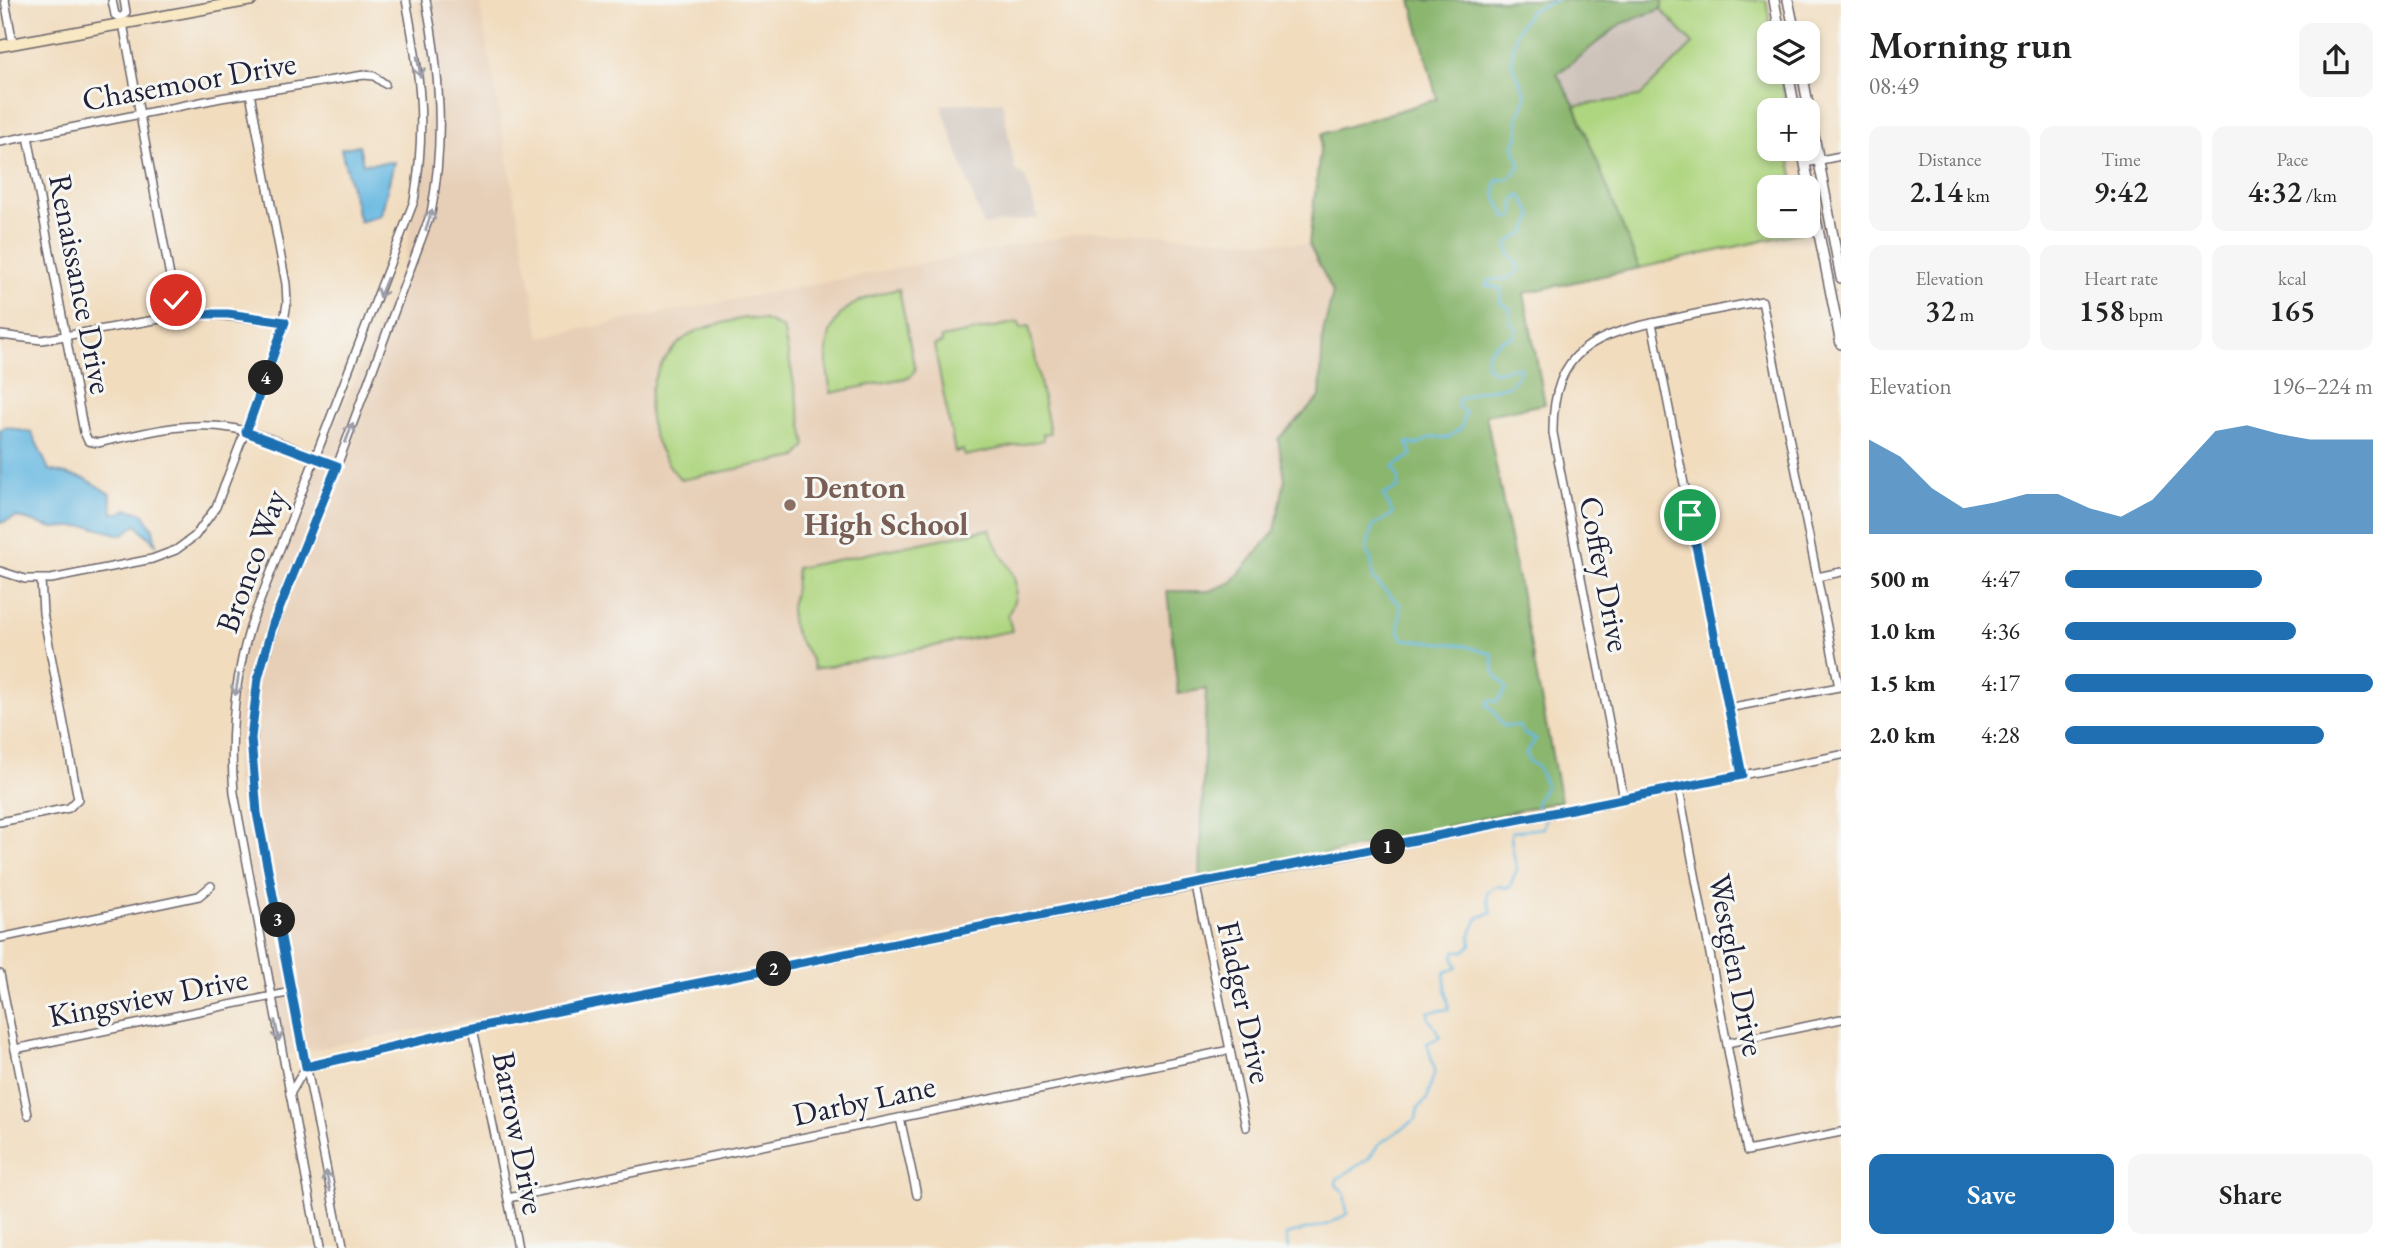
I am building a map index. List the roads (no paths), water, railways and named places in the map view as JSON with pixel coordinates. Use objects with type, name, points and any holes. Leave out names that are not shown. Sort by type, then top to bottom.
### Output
[{"type":"main road","points":[[0,46],[122,20],[252,0]]},
{"type":"street","points":[[5,0],[13,44]]},
{"type":"street","points":[[112,0],[115,15],[122,20]]},
{"type":"street","points":[[124,0],[125,12],[122,20],[177,314]]},
{"type":"street","name":"Bronco Way","points":[[319,1248],[234,793],[231,738],[233,709],[251,624],[414,201],[422,145],[422,92],[406,0]]},
{"type":"street","name":"Bronco Way","points":[[341,1248],[253,789],[254,707],[258,678],[284,593],[337,466],[431,214],[438,176],[441,101],[426,0]]},
{"type":"street","points":[[1774,0],[1778,21]]},
{"type":"street","points":[[1788,0],[1792,21]]},
{"type":"street","name":"Chasemoor Drive","points":[[0,142],[250,93],[369,74],[385,84]]},
{"type":"street","points":[[0,571],[41,580],[145,561],[186,544],[211,516],[246,432],[285,322],[286,284],[250,93]]},
{"type":"street","name":"Renaissance Drive","points":[[28,136],[84,432],[89,441],[98,443],[191,426],[219,426],[246,432]]},
{"type":"street","points":[[1820,161],[1841,156]]},
{"type":"street","points":[[1841,278],[1839,254],[1819,161],[1805,163],[1841,344]]},
{"type":"street","points":[[1728,708],[1839,687],[1762,301],[1652,323],[1728,708],[1742,775]]},
{"type":"street","points":[[0,335],[35,340],[177,314],[228,314],[285,322]]},
{"type":"street","name":"Coffey Drive","points":[[1624,799],[1553,433],[1554,398],[1572,362],[1604,335],[1652,323]]},
{"type":"street","points":[[246,432],[337,466]]},
{"type":"street","points":[[1817,576],[1841,572]]},
{"type":"street","points":[[0,822],[69,808],[77,803],[78,794],[43,613],[41,580]]},
{"type":"street","points":[[290,1094],[306,1067],[473,1028],[1196,886],[1841,755]]},
{"type":"street","name":"Westglen Drive","points":[[1679,789],[1747,1151],[1841,1132]]},
{"type":"street","points":[[0,938],[199,896],[211,886]]},
{"type":"street","name":"Fladger Drive","points":[[1196,886],[1246,1127]]},
{"type":"street","points":[[0,974],[28,1115]]},
{"type":"street","name":"Kingsview Drive","points":[[15,1049],[292,992]]},
{"type":"street","points":[[1727,1043],[1841,1019]]},
{"type":"street","name":"Barrow Drive","points":[[473,1028],[518,1248]]},
{"type":"street","name":"Darby Lane","points":[[508,1198],[1230,1050]]},
{"type":"street","points":[[900,1118],[917,1195]]},
{"type":"water","points":[[359,145],[363,164],[394,162],[381,215],[360,222],[341,149]]},
{"type":"water","points":[[6,427],[32,433],[49,470],[86,479],[110,494],[113,513],[127,509],[143,513],[153,529],[156,544],[136,525],[122,535],[88,526],[53,528],[17,517],[0,523],[0,430]]},
{"type":"waterway","points":[[1538,810],[1536,803],[1546,785],[1538,767],[1529,761],[1526,753],[1536,739],[1524,734],[1519,726],[1503,726],[1487,705],[1488,701],[1498,701],[1507,688],[1494,673],[1492,654],[1462,645],[1403,639],[1399,630],[1400,605],[1373,579],[1371,559],[1366,550],[1373,526],[1393,514],[1383,495],[1398,488],[1399,478],[1393,467],[1412,455],[1407,442],[1417,445],[1432,437],[1448,438],[1462,427],[1465,412],[1458,407],[1458,400],[1475,392],[1509,386],[1520,372],[1520,367],[1494,372],[1486,365],[1488,351],[1502,340],[1514,336],[1517,330],[1510,322],[1510,308],[1500,303],[1501,289],[1486,285],[1489,280],[1507,279],[1517,273],[1518,265],[1509,252],[1508,245],[1525,233],[1533,216],[1520,194],[1515,199],[1513,217],[1507,218],[1497,200],[1495,185],[1497,180],[1509,179],[1520,166],[1514,146],[1519,133],[1518,118],[1526,96],[1511,61],[1516,32],[1530,11],[1557,0]]},
{"type":"waterway","points":[[1288,1248],[1286,1235],[1329,1224],[1347,1214],[1344,1192],[1336,1185],[1337,1179],[1368,1159],[1379,1144],[1416,1119],[1418,1108],[1427,1099],[1435,1070],[1427,1043],[1441,1037],[1429,1019],[1428,1012],[1449,1009],[1444,973],[1457,967],[1453,956],[1455,951],[1464,951],[1471,945],[1470,936],[1478,918],[1492,912],[1487,899],[1488,891],[1497,886],[1509,888],[1517,869],[1511,832],[1543,828],[1545,819]]},
{"type":"place","name":"Denton High School","points":[[790,505]]}]
